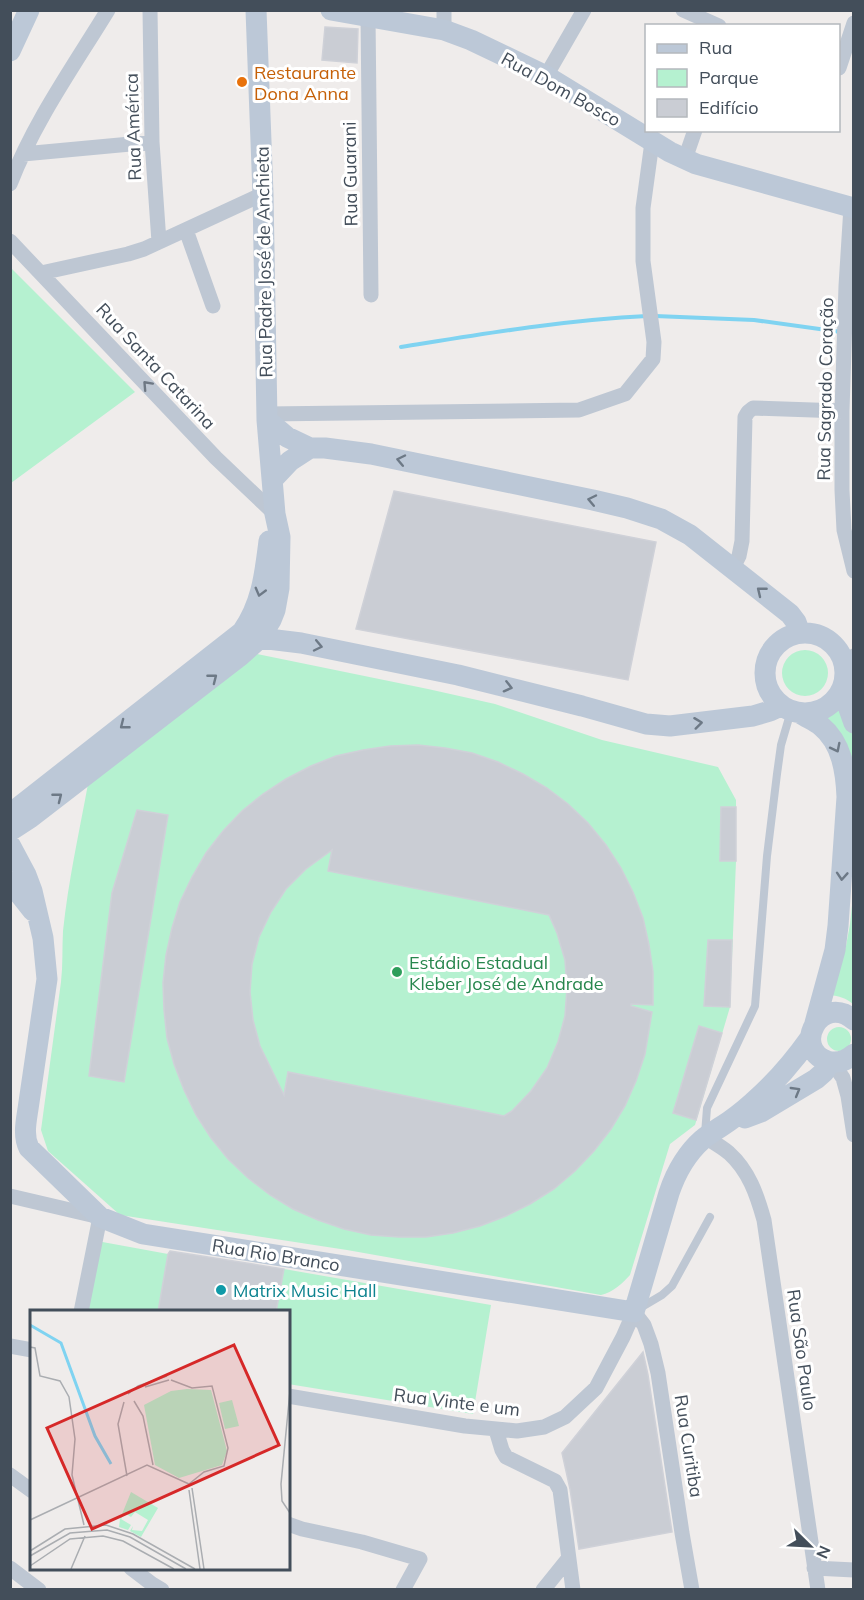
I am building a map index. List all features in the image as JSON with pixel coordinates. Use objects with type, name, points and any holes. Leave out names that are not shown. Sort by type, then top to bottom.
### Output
[{"type":"street","points":[[10,51],[29,10]]},
{"type":"street","points":[[10,184],[36,127],[108,10]]},
{"type":"street","name":"Rua América","points":[[150,10],[152,142],[159,242]]},
{"type":"street","name":"Rua Padre José de Anchieta","points":[[256,10],[267,417],[275,514]]},
{"type":"street","name":"Rua Dom Bosco","points":[[331,10],[368,16],[444,20],[471,40],[546,76],[652,142],[685,159],[711,169],[852,207]]},
{"type":"street","points":[[546,76],[584,10]]},
{"type":"street","points":[[683,10],[714,24]]},
{"type":"street","name":"Rua Guarani","points":[[368,16],[371,295]]},
{"type":"street","points":[[840,65],[854,23]]},
{"type":"street","points":[[840,68],[854,74]]},
{"type":"street","points":[[685,159],[694,132]]},
{"type":"street","points":[[23,154],[152,142]]},
{"type":"street","points":[[267,417],[579,410],[625,394],[653,358],[654,342],[643,261],[643,208],[652,142]]},
{"type":"street","points":[[41,273],[128,254],[262,194]]},
{"type":"street","name":"Rua Sagrado Coração","points":[[852,207],[846,286],[849,362],[842,411],[848,490],[844,530],[854,571]]},
{"type":"street","points":[[186,230],[213,306]]},
{"type":"street","name":"Rua Santa Catarina","points":[[10,241],[216,458],[275,514]]},
{"type":"street","points":[[733,568],[742,542],[744,417],[753,408],[842,411]]},
{"type":"street","points":[[267,417],[287,437],[310,448],[371,454],[627,508],[661,519],[690,535],[790,614],[800,633]]},
{"type":"street","points":[[273,479],[290,461],[310,448]]},
{"type":"street","points":[[10,831],[213,677],[260,638],[275,610],[279,588],[280,537],[275,514]]},
{"type":"street","points":[[10,814],[242,632],[251,620],[260,595],[269,535],[275,514]]},
{"type":"street","points":[[854,723],[848,671],[840,652],[832,643],[823,636],[812,633],[788,636],[778,642],[770,652],[764,675],[766,687],[772,698],[820,726],[835,744],[843,761],[847,797],[839,915],[835,950],[813,1031],[812,1046],[822,1059],[831,1062],[843,1061],[854,1054]]},
{"type":"street","points":[[260,638],[301,643],[458,675],[646,724],[670,726],[753,716],[770,711],[791,710],[813,713],[825,708],[835,700],[848,671]]},
{"type":"street","points":[[10,845],[26,875],[44,938],[47,979],[26,1142],[29,1148],[100,1217]]},
{"type":"street","points":[[10,882],[38,919]]},
{"type":"street","points":[[634,1312],[675,1176],[695,1146],[750,1105],[774,1082],[795,1060],[820,1018],[834,1012],[842,1013],[854,1020]]},
{"type":"street","points":[[831,1062],[843,1078],[850,1100],[854,1135]]},
{"type":"street","points":[[724,1125],[760,1112],[816,1080],[831,1062]]},
{"type":"street","points":[[850,1100],[854,1067]]},
{"type":"street","name":"Rua São Paulo","points":[[705,1137],[729,1153],[747,1173],[759,1200],[818,1590]]},
{"type":"street","points":[[10,1196],[100,1217]]},
{"type":"street","points":[[81,1310],[100,1217]]},
{"type":"street","name":"Rua Rio Branco","points":[[100,1217],[143,1234],[634,1312]]},
{"type":"street","name":"Rua Vinte e um","points":[[290,1396],[496,1430],[517,1431],[544,1427],[565,1417],[596,1388],[634,1312]]},
{"type":"street","name":"Rua Curitiba","points":[[634,1312],[644,1325],[658,1373],[692,1590]]},
{"type":"street","points":[[10,1346],[30,1350]]},
{"type":"street","points":[[496,1430],[506,1457],[555,1481],[560,1490],[573,1590]]},
{"type":"street","points":[[10,1474],[30,1489]]},
{"type":"street","points":[[290,1525],[420,1559],[403,1590]]},
{"type":"street","points":[[543,1590],[568,1558]]},
{"type":"street","points":[[10,1568],[39,1590]]},
{"type":"street","points":[[814,1568],[854,1570]]},
{"type":"street","points":[[132,1570],[162,1590]]},
{"type":"lane","points":[[705,1137],[707,1108],[755,1006],[767,856],[781,745],[791,710]]},
{"type":"lane","points":[[634,1312],[672,1286],[710,1217]]},
{"type":"green space","points":[[10,267],[135,392],[11,483],[10,483]]},
{"type":"green space","points":[[805,650],[821,657],[828,673],[821,689],[805,696],[789,689],[782,673],[789,657]]},
{"type":"green space","name":"Estádio Estadual Kleber José de Andrade","points":[[257,654],[495,704],[602,740],[718,767],[736,800],[730,1007],[695,1125],[670,1144],[630,1275],[613,1290],[601,1295],[347,1250],[120,1215],[48,1151],[41,1130],[61,982],[65,913],[88,784]]},
{"type":"green space","points":[[839,705],[853,731],[853,764],[823,717]]},
{"type":"green space","points":[[853,896],[853,1004],[848,1000],[830,995],[846,946]]},
{"type":"green space","points":[[839,1027],[847,1031],[851,1039],[847,1047],[839,1051],[831,1047],[827,1039],[831,1031]]},
{"type":"green space","points":[[97,1241],[168,1254],[158,1310],[85,1310]]},
{"type":"green space","points":[[284,1269],[491,1305],[473,1414],[290,1384],[290,1310],[276,1310]]},
{"type":"building","points":[[325,27],[358,29],[357,63],[322,60]]},
{"type":"building","points":[[394,491],[656,542],[628,680],[356,629]]},
{"type":"building","points":[[418,745],[472,753],[523,774],[568,804],[588,823],[621,868],[643,918],[653,972],[653,1005],[631,1004],[631,1006],[652,1012],[645,1054],[625,1106],[594,1151],[554,1189],[530,1204],[480,1226],[426,1237],[371,1235],[344,1229],[293,1209],[248,1178],[228,1159],[196,1115],[174,1064],[167,1038],[164,1010],[163,983],[166,955],[180,902],[206,853],[223,831],[263,794],[311,766],[336,756],[390,746]],"holes":[[[332,850],[328,871],[549,915],[565,960],[567,988],[565,1016],[558,1042],[547,1068],[531,1091],[512,1111],[504,1116],[288,1072],[284,1095],[260,1046],[253,1020],[250,992],[252,964],[259,937],[286,889],[306,869]]]},
{"type":"building","points":[[721,807],[736,807],[736,861],[720,861]]},
{"type":"building","points":[[137,810],[168,815],[124,1082],[89,1076],[112,893]]},
{"type":"building","points":[[708,940],[732,940],[730,1007],[704,1006]]},
{"type":"building","points":[[699,1026],[722,1033],[696,1120],[673,1113]]},
{"type":"building","name":"Matrix Music Hall","points":[[170,1251],[284,1269],[276,1310],[158,1310]]},
{"type":"building","points":[[643,1352],[672,1532],[579,1549],[562,1453]]},
{"type":"waterway","points":[[401,347],[554,324],[647,316]]},
{"type":"waterway","points":[[655,316],[754,320],[841,332]]},
{"type":"place","name":"Restaurante Dona Anna","points":[[242,82]]},
{"type":"place","name":"Estádio Estadual Kleber José de Andrade","points":[[397,972]]},
{"type":"place","name":"Matrix Music Hall","points":[[221,1290]]}]
